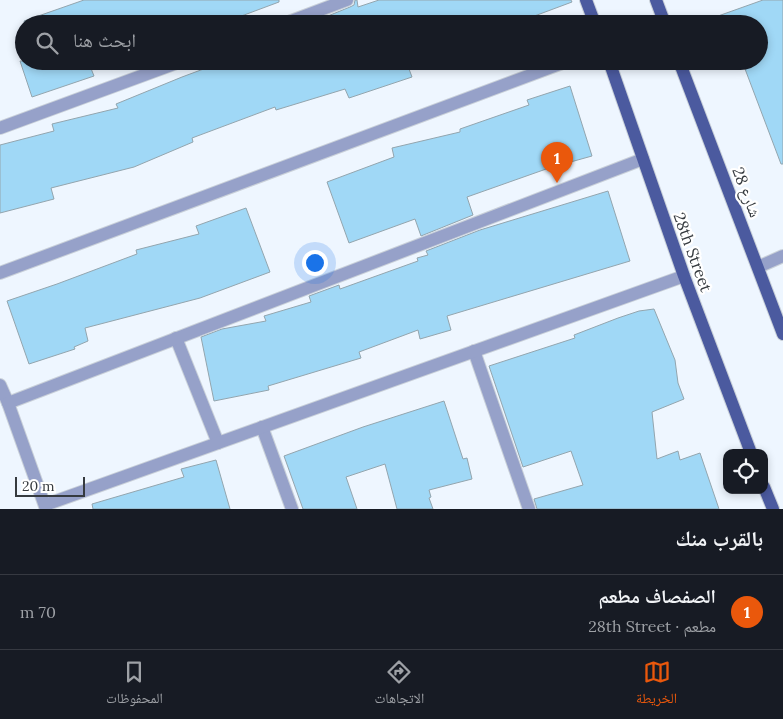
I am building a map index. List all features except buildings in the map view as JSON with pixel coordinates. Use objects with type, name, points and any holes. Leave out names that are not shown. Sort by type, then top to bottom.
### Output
[{"type":"main road","points":[[586,0],[592,15]]},
{"type":"main road","points":[[656,0],[662,15]]},
{"type":"main road","name":"28th Street","points":[[612,70],[684,276],[749,449]]},
{"type":"main road","name":"شارع 28","points":[[682,70],[783,334]]},
{"type":"main road","points":[[767,494],[773,509]]},
{"type":"street","points":[[307,15],[347,0]]},
{"type":"street","points":[[0,128],[158,70]]},
{"type":"street","points":[[0,274],[544,70]]},
{"type":"street","points":[[8,402],[643,159]]},
{"type":"street","points":[[758,267],[783,256]]},
{"type":"street","points":[[0,385],[46,507],[262,427],[684,276]]},
{"type":"street","points":[[176,338],[218,443]]},
{"type":"street","points":[[474,351],[529,509]]},
{"type":"street","points":[[262,427],[292,509]]},
{"type":"place","name":"الصفصاف مطعم","points":[[557,183]]}]
